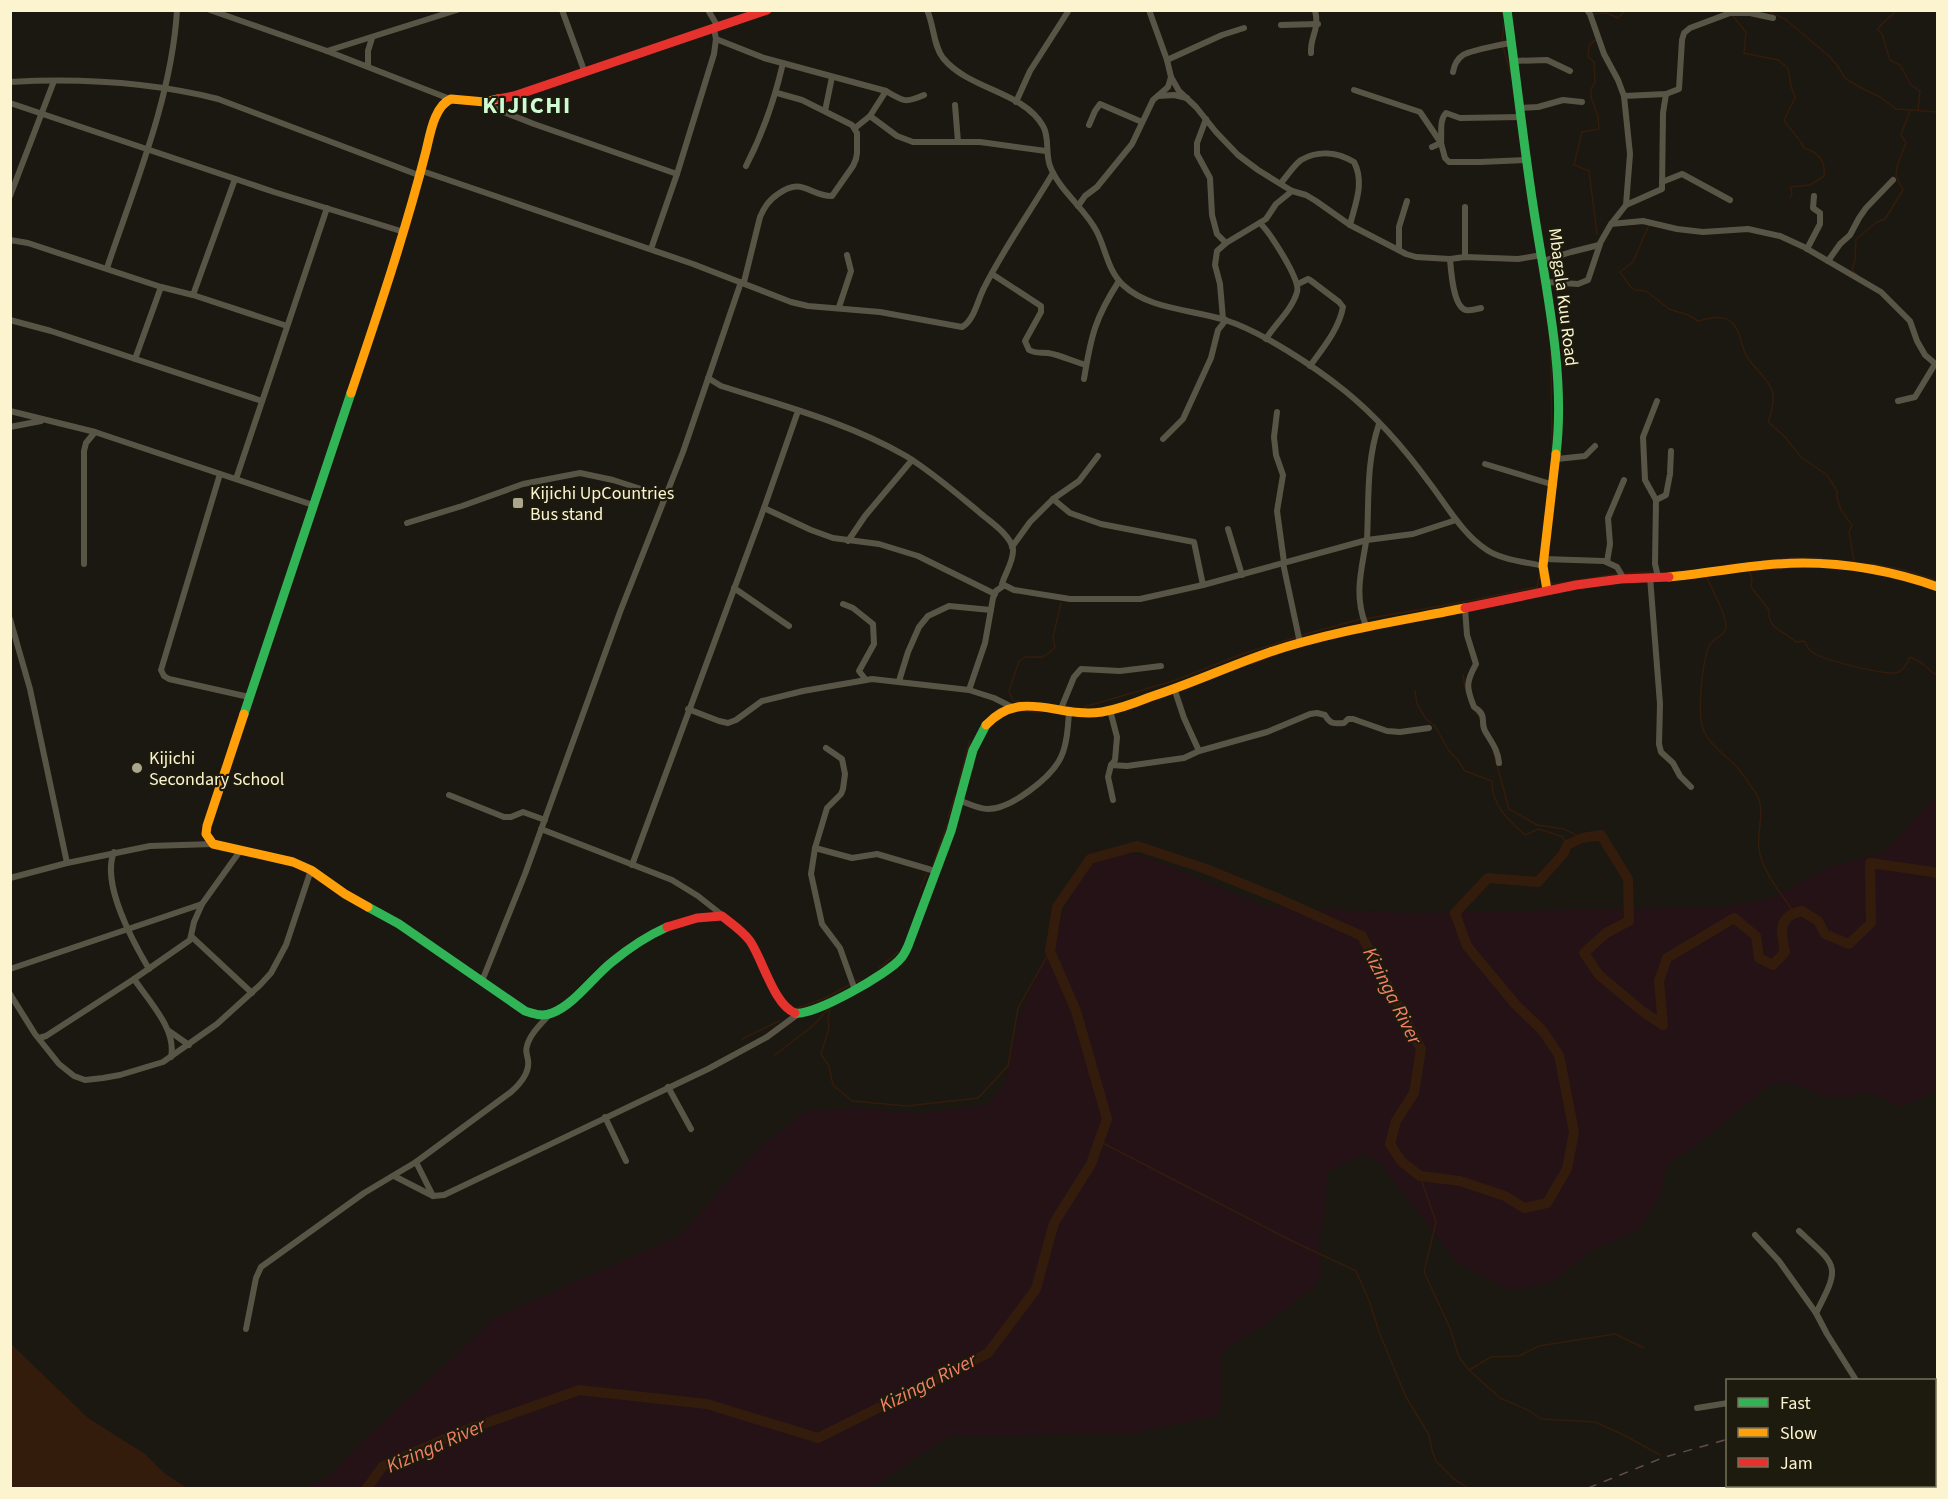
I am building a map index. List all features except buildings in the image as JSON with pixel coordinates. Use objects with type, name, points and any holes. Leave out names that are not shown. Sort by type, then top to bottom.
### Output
[{"type":"street","points":[[107,268],[147,149],[164,87],[177,10]]},
{"type":"street","points":[[210,10],[368,66],[451,99],[478,102],[491,102],[514,96],[716,32],[767,10]]},
{"type":"street","points":[[327,51],[458,10]]},
{"type":"street","points":[[562,10],[585,73]]},
{"type":"street","points":[[651,249],[714,54],[716,32],[708,10]]},
{"type":"street","points":[[927,10],[944,58],[964,76],[1016,102],[1043,126],[1046,151],[1053,173],[1098,234],[1110,266],[1136,299],[1225,320],[1266,339],[1310,366],[1346,392],[1383,427],[1412,460],[1456,519],[1490,552],[1511,559],[1544,562],[1604,561],[1620,570],[1624,579]]},
{"type":"street","points":[[1016,102],[1030,70],[1070,10]]},
{"type":"street","points":[[1149,10],[1171,77],[1179,90],[1238,155],[1292,191],[1311,198],[1350,225],[1416,257],[1543,258],[1600,244]]},
{"type":"street","points":[[1311,53],[1318,24],[1315,10]]},
{"type":"street","name":"Mbagala Kuu Road","points":[[1507,10],[1529,160],[1533,204],[1543,258],[1558,394],[1557,459],[1544,562],[1547,590]]},
{"type":"street","points":[[1587,10],[1624,96],[1630,154],[1626,205]]},
{"type":"street","points":[[1624,96],[1666,94],[1680,88],[1682,40],[1684,33],[1690,28],[1730,13],[1750,13],[1773,18]]},
{"type":"street","points":[[1281,25],[1318,24]]},
{"type":"street","points":[[1167,60],[1222,35],[1244,28]]},
{"type":"street","points":[[716,32],[764,58],[886,91],[908,102],[924,95]]},
{"type":"street","points":[[368,66],[368,51],[372,38]]},
{"type":"street","points":[[1453,72],[1455,65],[1464,54],[1511,43]]},
{"type":"street","points":[[1513,61],[1547,60],[1570,71]]},
{"type":"street","points":[[746,166],[777,93],[783,63]]},
{"type":"street","points":[[825,111],[832,77]]},
{"type":"street","points":[[1078,206],[1097,187],[1132,144],[1157,96],[1168,87],[1171,77]]},
{"type":"street","points":[[10,196],[54,81]]},
{"type":"street","points":[[10,82],[134,84],[164,87],[218,99],[421,173],[651,249],[801,305],[896,314],[964,326],[969,322],[1009,243],[1053,173]]},
{"type":"street","points":[[1354,90],[1420,112],[1441,143]]},
{"type":"street","points":[[855,128],[870,117],[886,91]]},
{"type":"street","points":[[482,981],[521,885],[620,612],[666,497],[742,282],[762,210],[770,200],[787,187],[806,188],[827,196],[832,195],[856,159],[855,128],[852,125],[802,100],[777,93]]},
{"type":"street","points":[[1546,282],[1578,284],[1588,280],[1600,244],[1611,224],[1626,205],[1660,191],[1662,187],[1663,113],[1666,94]]},
{"type":"street","points":[[1157,96],[1174,95],[1187,98]]},
{"type":"street","points":[[213,844],[208,838],[207,826],[350,399],[404,232],[438,112],[443,103],[451,99]]},
{"type":"street","points":[[1529,160],[1449,162],[1445,158],[1441,143],[1443,116],[1446,113],[1460,118],[1521,113],[1563,100],[1582,102]]},
{"type":"street","points":[[478,102],[677,174]]},
{"type":"street","points":[[10,103],[235,179],[404,232]]},
{"type":"street","points":[[1089,125],[1100,104],[1142,122]]},
{"type":"street","points":[[955,105],[958,142]]},
{"type":"street","points":[[870,117],[904,140],[921,143],[998,143],[1046,151]]},
{"type":"street","points":[[1206,119],[1197,143],[1197,154],[1210,178],[1212,215],[1217,234],[1226,243]]},
{"type":"street","points":[[1432,147],[1441,143]]},
{"type":"street","points":[[1281,183],[1301,160],[1320,153],[1329,153],[1353,162],[1356,166],[1359,194],[1350,225]]},
{"type":"street","points":[[1662,182],[1682,174],[1730,200]]},
{"type":"street","points":[[193,295],[235,179]]},
{"type":"street","points":[[1828,261],[1840,244],[1850,235],[1866,208],[1893,180]]},
{"type":"street","points":[[1163,438],[1183,419],[1211,358],[1218,330],[1225,320],[1215,261],[1217,251],[1266,219],[1276,204],[1292,191]]},
{"type":"street","points":[[1807,249],[1820,220],[1820,213],[1813,208],[1814,196]]},
{"type":"street","points":[[1399,250],[1399,227],[1407,201]]},
{"type":"street","points":[[1465,207],[1465,257]]},
{"type":"street","points":[[236,479],[327,208]]},
{"type":"street","points":[[1611,224],[1643,221],[1703,232],[1748,229],[1780,236],[1881,292],[1910,321],[1925,355],[1936,365],[1915,397],[1898,401]]},
{"type":"street","points":[[1260,223],[1281,251],[1298,284],[1297,293],[1291,305],[1266,339]]},
{"type":"street","points":[[11,238],[287,326]]},
{"type":"street","points":[[839,307],[851,271],[847,255]]},
{"type":"street","points":[[1450,259],[1455,296],[1462,308],[1465,310],[1481,308]]},
{"type":"street","points":[[992,274],[1041,306],[1041,312],[1025,341],[1029,350],[1038,353],[1047,352],[1086,365]]},
{"type":"street","points":[[1084,379],[1091,335],[1098,315],[1119,280]]},
{"type":"street","points":[[1298,284],[1310,280],[1339,302],[1342,307],[1336,327],[1310,366]]},
{"type":"street","points":[[135,359],[161,287]]},
{"type":"street","points":[[10,320],[262,401]]},
{"type":"street","points":[[708,378],[721,386],[871,437],[912,460],[949,487],[996,527],[1012,547]]},
{"type":"street","points":[[706,386],[721,386]]},
{"type":"street","points":[[1657,401],[1643,437],[1644,480],[1656,500],[1654,577],[1660,704],[1659,744],[1661,752],[1673,763],[1680,776],[1691,788]]},
{"type":"street","points":[[10,411],[95,432],[313,505]]},
{"type":"street","points":[[632,865],[798,411]]},
{"type":"street","points":[[1277,412],[1274,437],[1276,455],[1283,475],[1277,511],[1284,563],[1300,643]]},
{"type":"street","points":[[10,427],[44,420]]},
{"type":"street","points":[[1366,626],[1358,589],[1367,541],[1369,471],[1379,424]]},
{"type":"street","points":[[84,564],[84,450],[86,442],[95,432]]},
{"type":"street","points":[[1557,459],[1585,456],[1595,446]]},
{"type":"street","points":[[1656,500],[1666,495],[1671,451]]},
{"type":"street","points":[[969,690],[985,644],[995,594],[1003,586],[1002,582],[1012,556],[1012,547],[1030,522],[1053,499],[1078,481],[1098,456]]},
{"type":"street","points":[[848,541],[865,516],[912,460]]},
{"type":"street","points":[[1485,464],[1554,485]]},
{"type":"street","points":[[407,523],[524,484],[580,473],[613,480],[666,497]]},
{"type":"street","points":[[220,474],[161,670],[169,679],[249,698]]},
{"type":"street","points":[[1607,562],[1610,544],[1608,518],[1624,480]]},
{"type":"street","points":[[1053,499],[1070,513],[1101,524],[1192,541],[1203,585]]},
{"type":"street","points":[[764,508],[820,534],[848,541],[879,544],[918,556],[995,594]]},
{"type":"street","points":[[1003,586],[1014,590],[1059,597],[1120,600],[1149,598],[1367,541],[1413,534],[1456,519]]},
{"type":"street","points":[[1228,529],[1242,575]]},
{"type":"street","points":[[394,1176],[433,1196],[444,1195],[708,1069],[767,1037],[798,1014],[816,1010],[891,969],[908,946],[961,801],[972,757],[981,733],[997,715],[1012,708],[1023,705],[1095,713],[1110,710],[1300,643],[1366,626],[1547,590],[1624,579],[1796,562],[1876,568],[1902,574],[1938,587]]},
{"type":"street","points":[[734,588],[789,626]]},
{"type":"street","points":[[843,604],[868,618],[873,624],[874,644],[859,671],[866,680]]},
{"type":"street","points":[[899,681],[919,627],[928,616],[949,606],[991,610]]},
{"type":"street","points":[[1465,608],[1467,635],[1476,664],[1468,677],[1470,695],[1474,707],[1480,710],[1485,719],[1484,729],[1494,744],[1499,763]]},
{"type":"street","points":[[10,619],[14,646],[30,689],[60,838],[67,862]]},
{"type":"street","points":[[961,801],[986,809],[1015,800],[1048,775],[1058,764],[1064,751],[1065,711],[1074,677],[1081,669],[1120,671],[1161,666]]},
{"type":"street","points":[[688,710],[728,723],[736,720],[762,701],[866,680],[899,681],[969,690],[994,698],[1012,708]]},
{"type":"street","points":[[1174,688],[1199,751]]},
{"type":"street","points":[[1110,710],[1117,737],[1115,760],[1111,765],[1108,782],[1113,800]]},
{"type":"street","points":[[1111,765],[1127,766],[1184,758],[1199,751],[1267,732],[1314,713],[1325,715],[1332,724],[1344,723],[1348,719],[1358,719],[1387,730],[1401,732],[1429,728]]},
{"type":"street","points":[[826,748],[842,759],[845,782],[841,794],[827,808],[815,848],[811,874],[822,924],[840,948],[855,990]]},
{"type":"street","points":[[449,795],[504,817],[523,812],[545,820]]},
{"type":"street","points":[[541,830],[678,884],[699,896],[747,936],[780,1000],[790,1011],[798,1014]]},
{"type":"street","points":[[10,878],[67,862],[164,844],[213,844],[293,862],[311,870],[345,894],[399,924],[525,1011],[539,1016],[549,1015]]},
{"type":"street","points":[[815,848],[852,858],[877,854],[935,871]]},
{"type":"street","points":[[39,1038],[46,1036],[134,980],[188,943],[202,904],[240,851]]},
{"type":"street","points":[[114,852],[111,871],[119,910],[149,969]]},
{"type":"street","points":[[10,994],[59,1064],[74,1076],[85,1080],[120,1075],[152,1066],[171,1057],[217,1024],[271,973],[279,960],[311,870]]},
{"type":"street","points":[[10,969],[202,904]]},
{"type":"street","points":[[246,1329],[256,1278],[261,1267],[364,1193],[416,1162],[518,1086],[528,1066],[526,1052],[528,1042],[549,1015],[568,1003],[611,962],[651,933],[679,922],[708,916],[722,916]]},
{"type":"street","points":[[192,937],[252,993]]},
{"type":"street","points":[[134,980],[169,1030],[189,1045]]},
{"type":"street","points":[[169,1030],[173,1045],[171,1057]]},
{"type":"street","points":[[668,1087],[691,1129]]},
{"type":"street","points":[[605,1117],[626,1161]]},
{"type":"street","points":[[416,1162],[433,1196]]},
{"type":"street","points":[[1799,1231],[1827,1257],[1833,1269],[1827,1293],[1816,1313]]},
{"type":"street","points":[[1755,1235],[1779,1262],[1816,1313],[1855,1379]]},
{"type":"street","points":[[1697,1408],[1726,1402]]},
{"type":"shaded area","points":[[1932,800],[1938,801],[1937,1089],[1914,1102],[1899,1107],[1878,1096],[1862,1092],[1847,1098],[1827,1098],[1789,1082],[1770,1085],[1688,1152],[1670,1161],[1665,1172],[1661,1194],[1638,1231],[1590,1251],[1554,1282],[1511,1291],[1456,1262],[1380,1163],[1363,1154],[1328,1172],[1324,1218],[1318,1242],[1322,1273],[1317,1283],[1266,1324],[1227,1348],[1221,1358],[1222,1406],[1216,1416],[1137,1433],[949,1436],[871,1488],[308,1488],[330,1475],[355,1448],[496,1317],[678,1236],[760,1147],[805,1111],[853,1108],[920,1113],[989,1104],[1004,1084],[1020,1015],[1075,886],[1084,857],[1091,850],[1141,855],[1267,907],[1409,913],[1724,907],[1774,897],[1827,868],[1886,851]]},
{"type":"shaded area","points":[[10,1343],[88,1418],[145,1454],[164,1473],[187,1488],[11,1488]]},
{"type":"waterway","points":[[1501,10],[1504,18]]},
{"type":"waterway","points":[[1592,14],[1607,13],[1618,18],[1626,10]]},
{"type":"waterway","points":[[1766,10],[1785,19],[1829,56],[1845,78],[1880,97],[1896,109],[1938,112]]},
{"type":"waterway","points":[[1896,10],[1878,30],[1882,34],[1890,60],[1900,65],[1911,85],[1920,91],[1918,110]]},
{"type":"waterway","points":[[1733,16],[1746,32],[1744,53],[1778,60],[1788,68],[1795,98],[1784,120],[1804,148],[1817,154],[1824,165],[1824,176],[1810,185],[1790,187],[1792,193],[1790,198]]},
{"type":"waterway","points":[[1502,42],[1504,23]]},
{"type":"waterway","points":[[1596,40],[1589,47],[1588,57],[1594,62],[1595,82],[1591,89],[1591,97],[1598,116],[1599,129],[1582,132],[1574,165],[1589,171],[1597,234]]},
{"type":"waterway","points":[[1503,47],[1511,74]]},
{"type":"waterway","points":[[1857,275],[1852,270],[1856,239],[1877,222],[1885,219],[1903,190],[1896,176],[1897,166],[1906,143],[1901,135],[1910,110]]},
{"type":"waterway","points":[[1649,225],[1633,262],[1620,272],[1635,290],[1646,291],[1669,309],[1698,321],[1722,318],[1734,324],[1746,355],[1772,391],[1772,409],[1768,422],[1785,437],[1801,457],[1827,475],[1837,491],[1841,510],[1852,525],[1849,532],[1854,561]]},
{"type":"waterway","points":[[1551,354],[1552,454]]},
{"type":"waterway","points":[[1761,561],[1822,558]]},
{"type":"waterway","points":[[1726,565],[1736,564]]},
{"type":"waterway","points":[[1872,564],[1904,570],[1938,581]]},
{"type":"waterway","points":[[1775,569],[1803,567]]},
{"type":"waterway","points":[[1365,619],[1537,587],[1540,571]]},
{"type":"waterway","points":[[1672,572],[1682,571]]},
{"type":"waterway","points":[[1749,571],[1752,578],[1751,587],[1769,610],[1774,626],[1796,642],[1804,641],[1812,652],[1856,667],[1893,673],[1903,669],[1910,657],[1938,675]]},
{"type":"waterway","points":[[1625,573],[1655,572]]},
{"type":"waterway","points":[[1549,576],[1552,584],[1617,574]]},
{"type":"waterway","points":[[1706,576],[1721,609],[1726,627],[1722,634],[1711,643],[1705,658],[1700,703],[1701,720],[1709,740],[1736,766],[1757,795],[1761,808],[1758,842],[1761,858],[1768,874],[1794,913]]},
{"type":"waterway","points":[[1019,701],[1013,701],[1009,691],[1019,661],[1025,657],[1043,657],[1055,648],[1053,637],[1061,603]]},
{"type":"waterway","points":[[1302,635],[1361,619]]},
{"type":"waterway","points":[[1084,707],[1173,681],[1245,653],[1297,637]]},
{"type":"waterway","points":[[1252,664],[1278,654]]},
{"type":"waterway","points":[[1463,675],[1466,692]]},
{"type":"waterway","points":[[1415,690],[1417,704],[1426,719],[1435,726],[1449,751],[1465,771],[1492,781],[1494,797],[1502,811],[1513,823],[1525,835],[1539,829],[1563,837],[1567,845]]},
{"type":"waterway","points":[[1048,704],[1061,706]]},
{"type":"waterway","points":[[1066,706],[1080,708]]},
{"type":"waterway","points":[[1474,710],[1480,718]]},
{"type":"waterway","points":[[1016,711],[1041,712]]},
{"type":"waterway","points":[[959,781],[970,740]]},
{"type":"waterway","points":[[1493,750],[1509,809],[1537,825],[1564,829],[1582,838]]},
{"type":"waterway","points":[[973,770],[974,763]]},
{"type":"waterway","points":[[957,790],[958,786]]},
{"type":"waterway","points":[[948,817],[955,796]]},
{"type":"waterway","points":[[933,865],[947,825]]},
{"type":"waterway","name":"Kizinga River","points":[[367,1488],[383,1466],[458,1433],[579,1390],[707,1404],[818,1438],[988,1353],[1036,1289],[1054,1223],[1091,1164],[1107,1119],[1076,1011],[1050,951],[1057,907],[1090,859],[1137,846],[1206,869],[1362,936],[1421,1049],[1414,1093],[1396,1121],[1390,1144],[1401,1161],[1420,1176],[1460,1181],[1505,1196],[1524,1208],[1547,1203],[1567,1169],[1574,1132],[1559,1055],[1542,1030],[1516,1005],[1467,946],[1455,913],[1488,878],[1538,882],[1564,853],[1567,845],[1582,838],[1601,835],[1628,879],[1629,921],[1606,933],[1584,953],[1599,975],[1642,1011],[1663,1025],[1659,981],[1667,958],[1734,918],[1756,936],[1759,958],[1773,965],[1785,952],[1782,938],[1783,926],[1788,917],[1794,913],[1802,911],[1818,921],[1825,934],[1849,944],[1871,923],[1870,863],[1938,874]]},
{"type":"waterway","points":[[920,889],[927,873]]},
{"type":"waterway","points":[[830,1008],[829,1028],[821,1054],[829,1066],[833,1085],[852,1101],[907,1106],[978,1098],[1008,1066],[1018,1008],[1050,951]]},
{"type":"waterway","points":[[879,968],[898,952]]},
{"type":"waterway","points":[[896,969],[905,961]]},
{"type":"waterway","points":[[795,1009],[825,998],[849,985]]},
{"type":"waterway","points":[[775,1055],[815,1024],[829,1008]]},
{"type":"waterway","points":[[742,1039],[779,1021]]},
{"type":"waterway","points":[[1099,1141],[1288,1239],[1356,1271],[1406,1397],[1429,1435],[1436,1461],[1454,1479],[1468,1488]]},
{"type":"waterway","points":[[1420,1176],[1436,1222],[1424,1272],[1450,1328],[1459,1357],[1469,1370],[1500,1398],[1530,1411],[1541,1419],[1595,1422],[1660,1455]]},
{"type":"waterway","points":[[1469,1370],[1491,1357],[1519,1356],[1539,1346],[1615,1334],[1644,1348]]},
{"type":"railway","points":[[1588,1488],[1662,1458],[1726,1440]]},
{"type":"traffic: fast","points":[[1507,10],[1529,181],[1553,329],[1558,392],[1556,454]]},
{"type":"traffic: fast","points":[[244,714],[351,393]]},
{"type":"traffic: fast","points":[[795,1013],[817,1008],[850,993],[894,965],[903,955],[951,831],[973,750],[986,725]]},
{"type":"traffic: fast","points":[[368,907],[399,924],[525,1011],[542,1015],[552,1013],[568,1004],[618,957],[645,938],[667,927]]},
{"type":"traffic: slow","points":[[351,393],[400,243],[437,114],[440,108],[451,99],[485,102],[498,99]]},
{"type":"traffic: slow","points":[[1547,590],[1543,566],[1556,454]]},
{"type":"traffic: slow","points":[[1669,577],[1765,565],[1809,563],[1853,566],[1895,574],[1938,587]]},
{"type":"traffic: slow","points":[[986,725],[1000,714],[1013,708],[1027,706],[1086,713],[1115,709],[1255,657],[1318,638],[1465,608]]},
{"type":"traffic: slow","points":[[244,714],[206,834],[213,844],[293,862],[311,870],[368,907]]},
{"type":"traffic: jam","points":[[498,99],[514,96],[767,10]]},
{"type":"traffic: jam","points":[[1465,608],[1576,585],[1621,579],[1669,577]]},
{"type":"traffic: jam","points":[[667,927],[697,918],[722,916],[750,941],[775,992],[781,1001],[795,1013]]},
{"type":"place","name":"Kijichi UpCountries Bus stand","points":[[518,503]]},
{"type":"place","name":"Kijichi Secondary School","points":[[137,768]]},
{"type":"district","name":"KIJICHI","points":[[527,105]]}]
